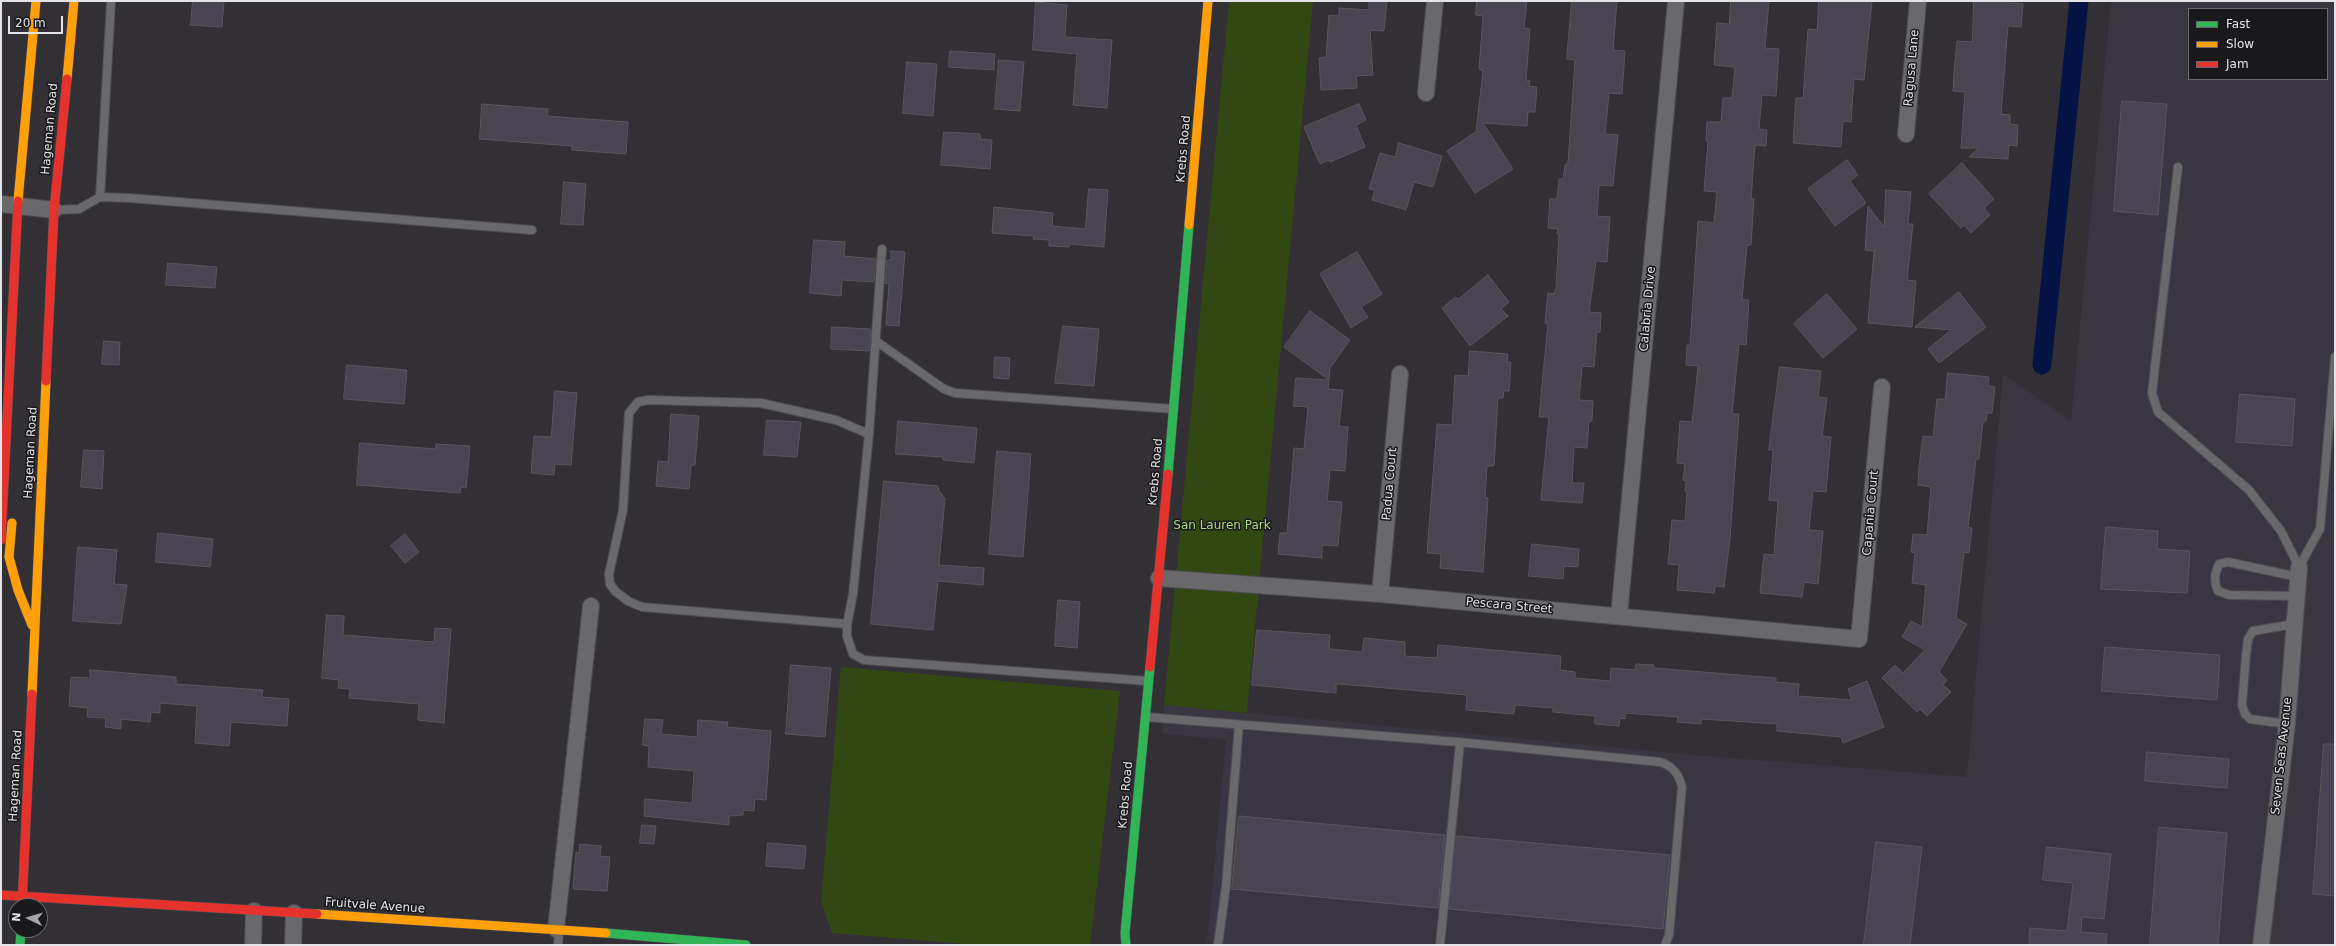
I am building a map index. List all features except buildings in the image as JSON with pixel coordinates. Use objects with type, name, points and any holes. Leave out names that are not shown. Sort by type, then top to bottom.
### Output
[{"type":"main road","name":"Hageman Road","points":[[1,540],[4,433],[18,206],[36,1]]},
{"type":"main road","name":"Hageman Road","points":[[23,896],[54,210],[74,1]]},
{"type":"main road","name":"Krebs Road","points":[[1126,945],[1125,933],[1159,578],[1208,1]]},
{"type":"main road","points":[[4,433],[16,456]]},
{"type":"main road","points":[[12,510],[9,557],[18,590],[34,629]]},
{"type":"main road","name":"Fruitvale Avenue","points":[[1,895],[294,913],[558,935],[746,945]]},
{"type":"street","points":[[1426,93],[1435,1]]},
{"type":"street","name":"Calabria Drive","points":[[1620,616],[1676,1]]},
{"type":"street","name":"Ragusa Lane","points":[[1906,134],[1918,1]]},
{"type":"street","points":[[1,204],[54,210]]},
{"type":"street","name":"Padua Court","points":[[1380,594],[1400,374]]},
{"type":"street","name":"Capania Court","points":[[1859,639],[1882,388]]},
{"type":"street","name":"Seven Seas Avenue","points":[[2261,945],[2287,724],[2298,572]]},
{"type":"street","name":"Pescara Street","points":[[1159,578],[1380,594],[1859,639]]},
{"type":"street","points":[[558,935],[590,606]]},
{"type":"street","points":[[253,945],[254,911]]},
{"type":"street","points":[[293,945],[294,913]]},
{"type":"lane","points":[[100,197],[111,1]]},
{"type":"lane","points":[[2178,167],[2152,393],[2158,412],[2171,425],[2249,490],[2281,531],[2298,572]]},
{"type":"lane","points":[[54,210],[79,209],[100,197],[203,203],[284,212],[532,230]]},
{"type":"lane","points":[[882,249],[869,434],[853,594],[847,624],[850,649],[853,654],[864,660],[1149,681]]},
{"type":"lane","points":[[876,340],[944,389],[955,393],[1174,409]]},
{"type":"lane","points":[[2298,572],[2320,529],[2335,357]]},
{"type":"lane","points":[[847,624],[642,607],[628,601],[615,592],[610,584],[609,566],[623,510],[629,413],[638,402],[648,400],[761,403],[836,420],[869,434]]},
{"type":"lane","points":[[2297,596],[2229,595],[2218,591],[2214,583],[2218,564],[2228,562],[2298,572]]},
{"type":"lane","points":[[2287,724],[2250,719],[2245,714],[2242,705],[2248,639],[2253,631],[2294,624]]},
{"type":"lane","points":[[1146,717],[1460,743],[1660,762],[1669,765],[1680,778],[1682,788],[1669,935],[1665,945]]},
{"type":"lane","points":[[1218,945],[1226,886],[1239,725]]},
{"type":"lane","points":[[1440,945],[1460,743]]},
{"type":"shaded area","points":[[2111,1],[2335,1],[2335,945],[1226,945],[1207,943],[1226,740],[1162,733],[1164,705],[1694,755],[1967,777],[2003,374],[2071,421]]},
{"type":"green space","name":"San Lauren Park","points":[[1229,1],[1313,1],[1247,713],[1164,705]]},
{"type":"green space","points":[[841,667],[1120,691],[1090,945],[977,945],[832,933],[821,901]]},
{"type":"waterway","points":[[2042,365],[2079,1]]},
{"type":"traffic: fast","points":[[1168,474],[1189,225]]},
{"type":"traffic: fast","points":[[1126,945],[1125,933],[1150,667]]},
{"type":"traffic: fast","points":[[606,933],[746,945]]},
{"type":"traffic: fast","points":[[20,938],[20,945]]},
{"type":"traffic: slow","points":[[18,201],[36,1]]},
{"type":"traffic: slow","points":[[67,79],[74,1]]},
{"type":"traffic: slow","points":[[1189,225],[1208,1]]},
{"type":"traffic: slow","points":[[32,694],[46,381]]},
{"type":"traffic: slow","points":[[12,523],[9,557],[18,590],[32,625]]},
{"type":"traffic: slow","points":[[317,914],[606,933]]},
{"type":"traffic: jam","points":[[46,381],[54,210],[67,79]]},
{"type":"traffic: jam","points":[[1,540],[18,201]]},
{"type":"traffic: jam","points":[[1150,667],[1168,474]]},
{"type":"traffic: jam","points":[[22,898],[32,694]]},
{"type":"traffic: jam","points":[[1,895],[317,914]]}]
